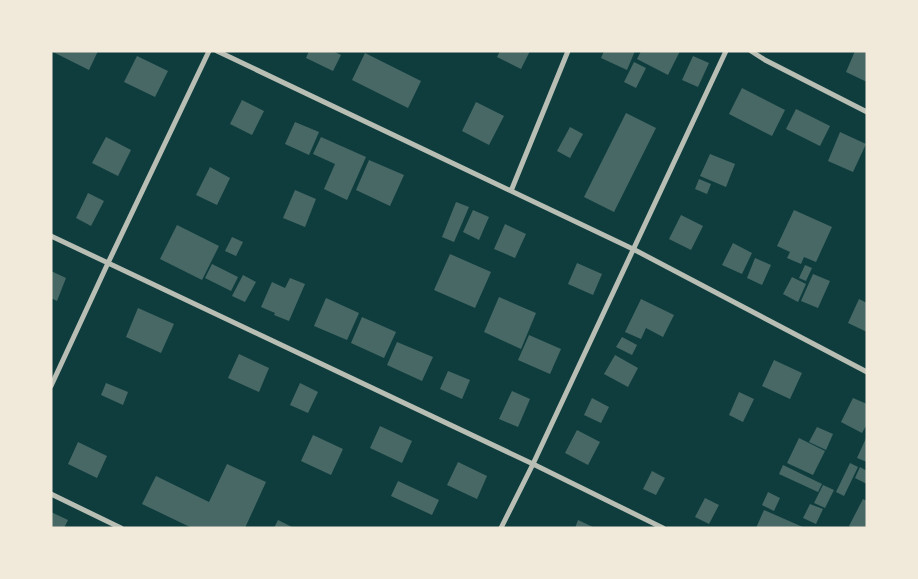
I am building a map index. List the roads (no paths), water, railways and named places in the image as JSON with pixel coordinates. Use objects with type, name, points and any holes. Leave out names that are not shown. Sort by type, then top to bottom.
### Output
[{"type":"street","points":[[51,386],[209,51]]},
{"type":"street","points":[[217,51],[633,249],[867,372]]},
{"type":"street","points":[[511,191],[568,51]]},
{"type":"street","points":[[501,528],[726,51]]},
{"type":"street","points":[[752,51],[765,60],[867,112]]},
{"type":"street","points":[[51,236],[663,528]]},
{"type":"street","points":[[51,494],[121,528]]}]
